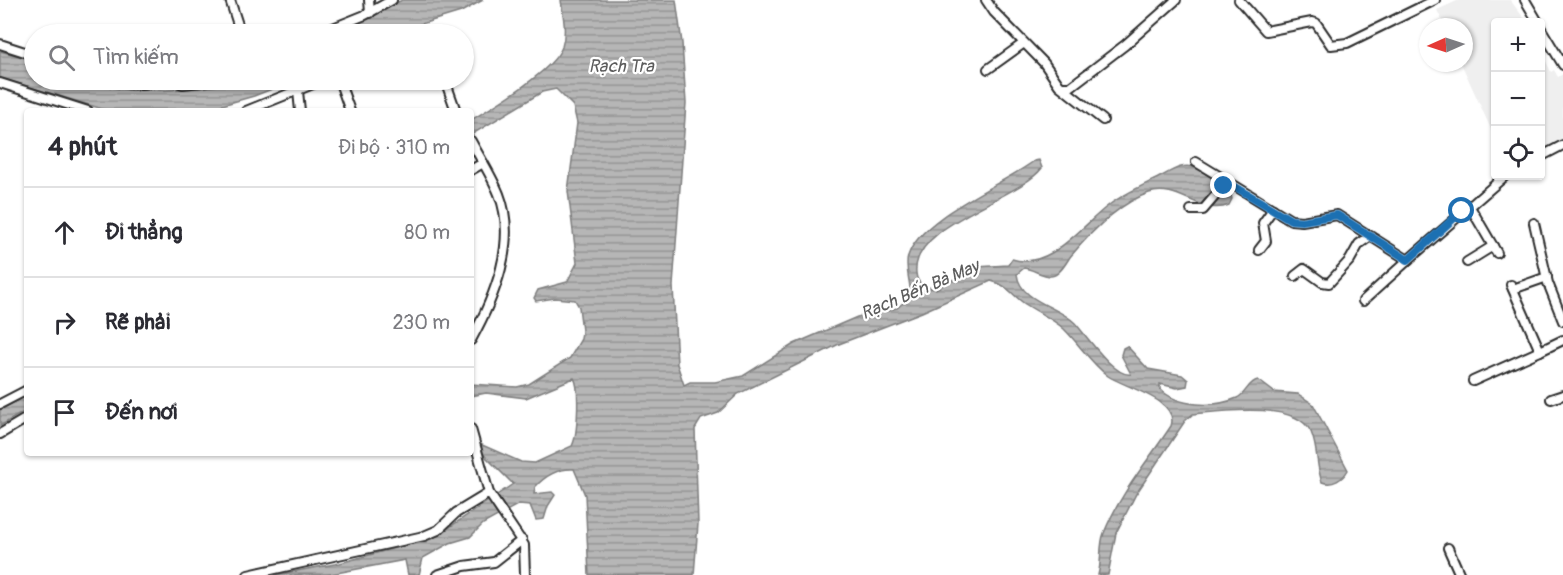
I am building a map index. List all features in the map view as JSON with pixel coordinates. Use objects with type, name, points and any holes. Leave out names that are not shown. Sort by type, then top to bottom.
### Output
[{"type":"street","points":[[230,0],[238,24]]},
{"type":"street","points":[[369,0],[370,13]]},
{"type":"street","points":[[343,24],[370,13],[392,0]]},
{"type":"street","points":[[986,0],[1044,63],[1059,85],[1103,120]]},
{"type":"street","points":[[1064,87],[1070,87],[1101,65],[1176,0]]},
{"type":"street","points":[[1239,0],[1266,31],[1312,22],[1316,23],[1331,45],[1353,40],[1435,0]]},
{"type":"street","points":[[1525,0],[1536,18]]},
{"type":"street","points":[[1545,35],[1563,64]]},
{"type":"street","points":[[988,69],[1024,43]]},
{"type":"street","points":[[0,44],[24,52]]},
{"type":"street","points":[[0,83],[79,108]]},
{"type":"street","points":[[343,90],[349,108]]},
{"type":"street","points":[[449,90],[455,108]]},
{"type":"street","points":[[254,108],[298,91],[300,108]]},
{"type":"street","points":[[1545,154],[1563,145]]},
{"type":"street","points":[[474,146],[500,195],[506,228],[504,258],[497,284],[474,334]]},
{"type":"street","points":[[474,167],[481,159]]},
{"type":"street","points":[[1196,162],[1225,184],[1291,220],[1302,221],[1337,215],[1408,260]]},
{"type":"street","points":[[1363,301],[1469,205],[1500,180]]},
{"type":"street","points":[[1191,210],[1203,210],[1225,184]]},
{"type":"street","points":[[1467,262],[1495,250],[1469,205]]},
{"type":"street","points":[[1259,250],[1266,241],[1263,224],[1273,209]]},
{"type":"street","points":[[1534,223],[1547,277],[1559,299],[1563,321]]},
{"type":"street","points":[[1295,276],[1304,269],[1322,282],[1329,283],[1350,260],[1359,244],[1369,237]]},
{"type":"street","points":[[1540,351],[1512,287],[1547,277]]},
{"type":"street","points":[[1473,381],[1563,340]]},
{"type":"street","points":[[0,404],[24,392]]},
{"type":"street","points":[[1551,399],[1563,395]]},
{"type":"street","points":[[0,434],[24,420]]},
{"type":"street","points":[[474,439],[490,494],[522,540],[525,550],[525,575]]},
{"type":"street","points":[[248,575],[424,536],[438,530],[456,513],[490,494]]},
{"type":"street","points":[[437,575],[464,566],[494,562],[522,540]]},
{"type":"street","points":[[1448,548],[1460,575]]},
{"type":"shaded area","points":[[1459,0],[1510,0],[1524,18],[1491,18],[1491,129],[1465,72],[1473,72],[1473,18],[1441,18],[1437,10]]},
{"type":"shaded area","points":[[1545,59],[1551,72],[1554,70],[1558,77],[1563,74],[1563,140],[1545,149]]},
{"type":"water","points":[[402,0],[483,0],[461,12],[421,24],[353,24]]},
{"type":"water","name":"Rạch Tra","points":[[561,0],[676,0],[682,43],[686,103],[673,286],[677,364],[684,385],[690,382],[715,382],[743,376],[794,344],[857,317],[897,308],[910,297],[908,256],[928,228],[945,215],[1034,161],[1039,160],[1042,168],[1030,179],[948,226],[930,240],[919,256],[916,273],[920,283],[936,289],[976,267],[1008,265],[1012,259],[1026,261],[1039,258],[1065,244],[1109,205],[1122,197],[1174,170],[1191,167],[1205,173],[1230,192],[1232,199],[1229,205],[1219,208],[1209,207],[1170,192],[1149,193],[1116,211],[1078,248],[1057,274],[1048,276],[1024,268],[1017,274],[1020,283],[1032,297],[1075,323],[1109,363],[1124,373],[1131,374],[1121,355],[1123,348],[1127,346],[1148,369],[1182,375],[1188,380],[1187,386],[1177,388],[1160,384],[1160,389],[1176,399],[1197,404],[1228,401],[1240,396],[1258,380],[1274,392],[1298,394],[1313,404],[1348,470],[1337,481],[1322,482],[1311,432],[1303,422],[1290,416],[1258,410],[1193,414],[1185,421],[1136,494],[1116,533],[1108,575],[1098,575],[1102,538],[1111,518],[1126,491],[1171,426],[1172,417],[1167,409],[1149,395],[1108,376],[1060,325],[1025,304],[1006,288],[991,281],[922,312],[839,344],[738,394],[718,413],[701,419],[695,429],[698,524],[694,575],[589,575],[585,495],[574,469],[568,469],[553,473],[535,487],[534,494],[552,492],[555,495],[544,519],[536,520],[530,505],[519,504],[483,524],[470,537],[450,543],[423,558],[419,575],[408,575],[405,560],[326,575],[275,575],[340,563],[435,537],[513,484],[478,449],[480,444],[521,462],[535,463],[572,446],[576,432],[577,411],[577,391],[574,378],[526,398],[486,393],[474,395],[474,384],[517,387],[529,384],[570,358],[581,339],[579,307],[575,300],[555,298],[536,301],[534,298],[538,290],[567,282],[577,263],[568,191],[577,123],[573,106],[556,89],[542,92],[474,133],[474,118],[522,87],[547,67],[562,47],[564,24]]},
{"type":"water","points":[[0,51],[24,57],[24,85],[0,78]]},
{"type":"water","points":[[40,90],[269,90],[212,108],[99,108]]},
{"type":"water","points":[[24,397],[24,412],[0,426],[0,410]]},
{"type":"route","points":[[1224,186],[1227,182],[1291,220],[1302,221],[1337,215],[1408,260],[1462,211]]},
{"type":"water label","name":"Rạch Bến Bà May","points":[[920,290]]}]
